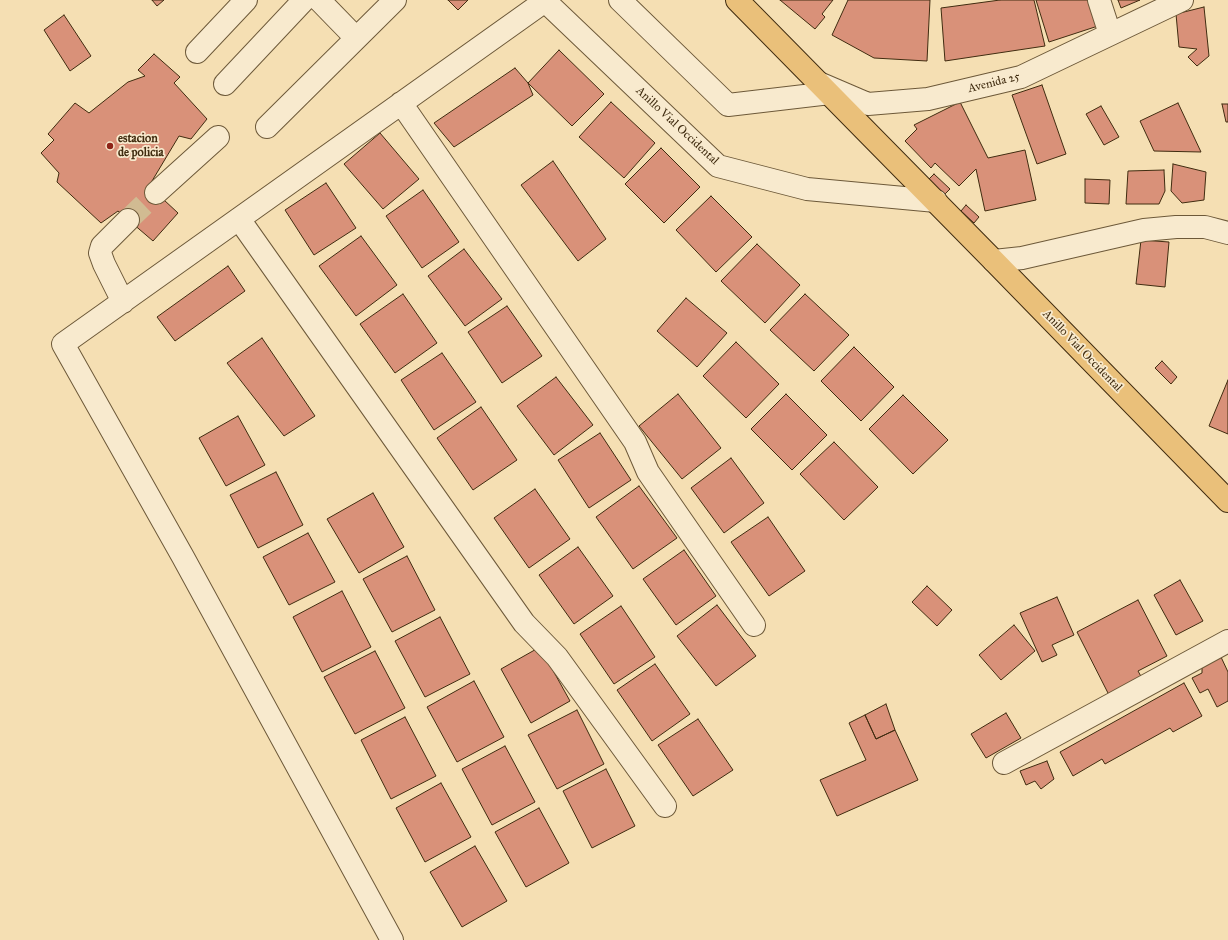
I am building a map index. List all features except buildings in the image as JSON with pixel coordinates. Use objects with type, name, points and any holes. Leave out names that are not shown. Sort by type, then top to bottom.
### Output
[{"type":"highway","name":"Anillo Vial Occidental","points":[[737,0],[1228,501]]},
{"type":"street","points":[[197,52],[246,0]]},
{"type":"street","points":[[225,84],[304,0]]},
{"type":"street","points":[[318,0],[356,38]]},
{"type":"street","points":[[267,127],[395,0]]},
{"type":"street","points":[[392,940],[183,557],[63,344],[545,0]]},
{"type":"street","name":"Anillo Vial Occidental","points":[[545,0],[718,166],[807,189],[936,202]]},
{"type":"street","points":[[620,0],[728,106],[824,88]]},
{"type":"street","points":[[1099,0],[1110,34]]},
{"type":"street","name":"Avenida 25","points":[[824,88],[868,104],[928,99],[1020,77],[1182,0]]},
{"type":"street","points":[[401,104],[635,442],[648,472],[754,625]]},
{"type":"street","points":[[156,193],[218,137]]},
{"type":"street","points":[[239,219],[524,623],[557,657],[665,806]]},
{"type":"street","points":[[123,302],[100,253],[102,246],[128,220]]},
{"type":"street","points":[[994,261],[1022,258],[1144,230],[1176,227],[1205,227],[1228,233]]},
{"type":"street","points":[[1004,763],[1228,641]]},
{"type":"tunnel","points":[[128,220],[156,193]]},
{"type":"place","name":"estacion de policia","points":[[110,146]]}]
